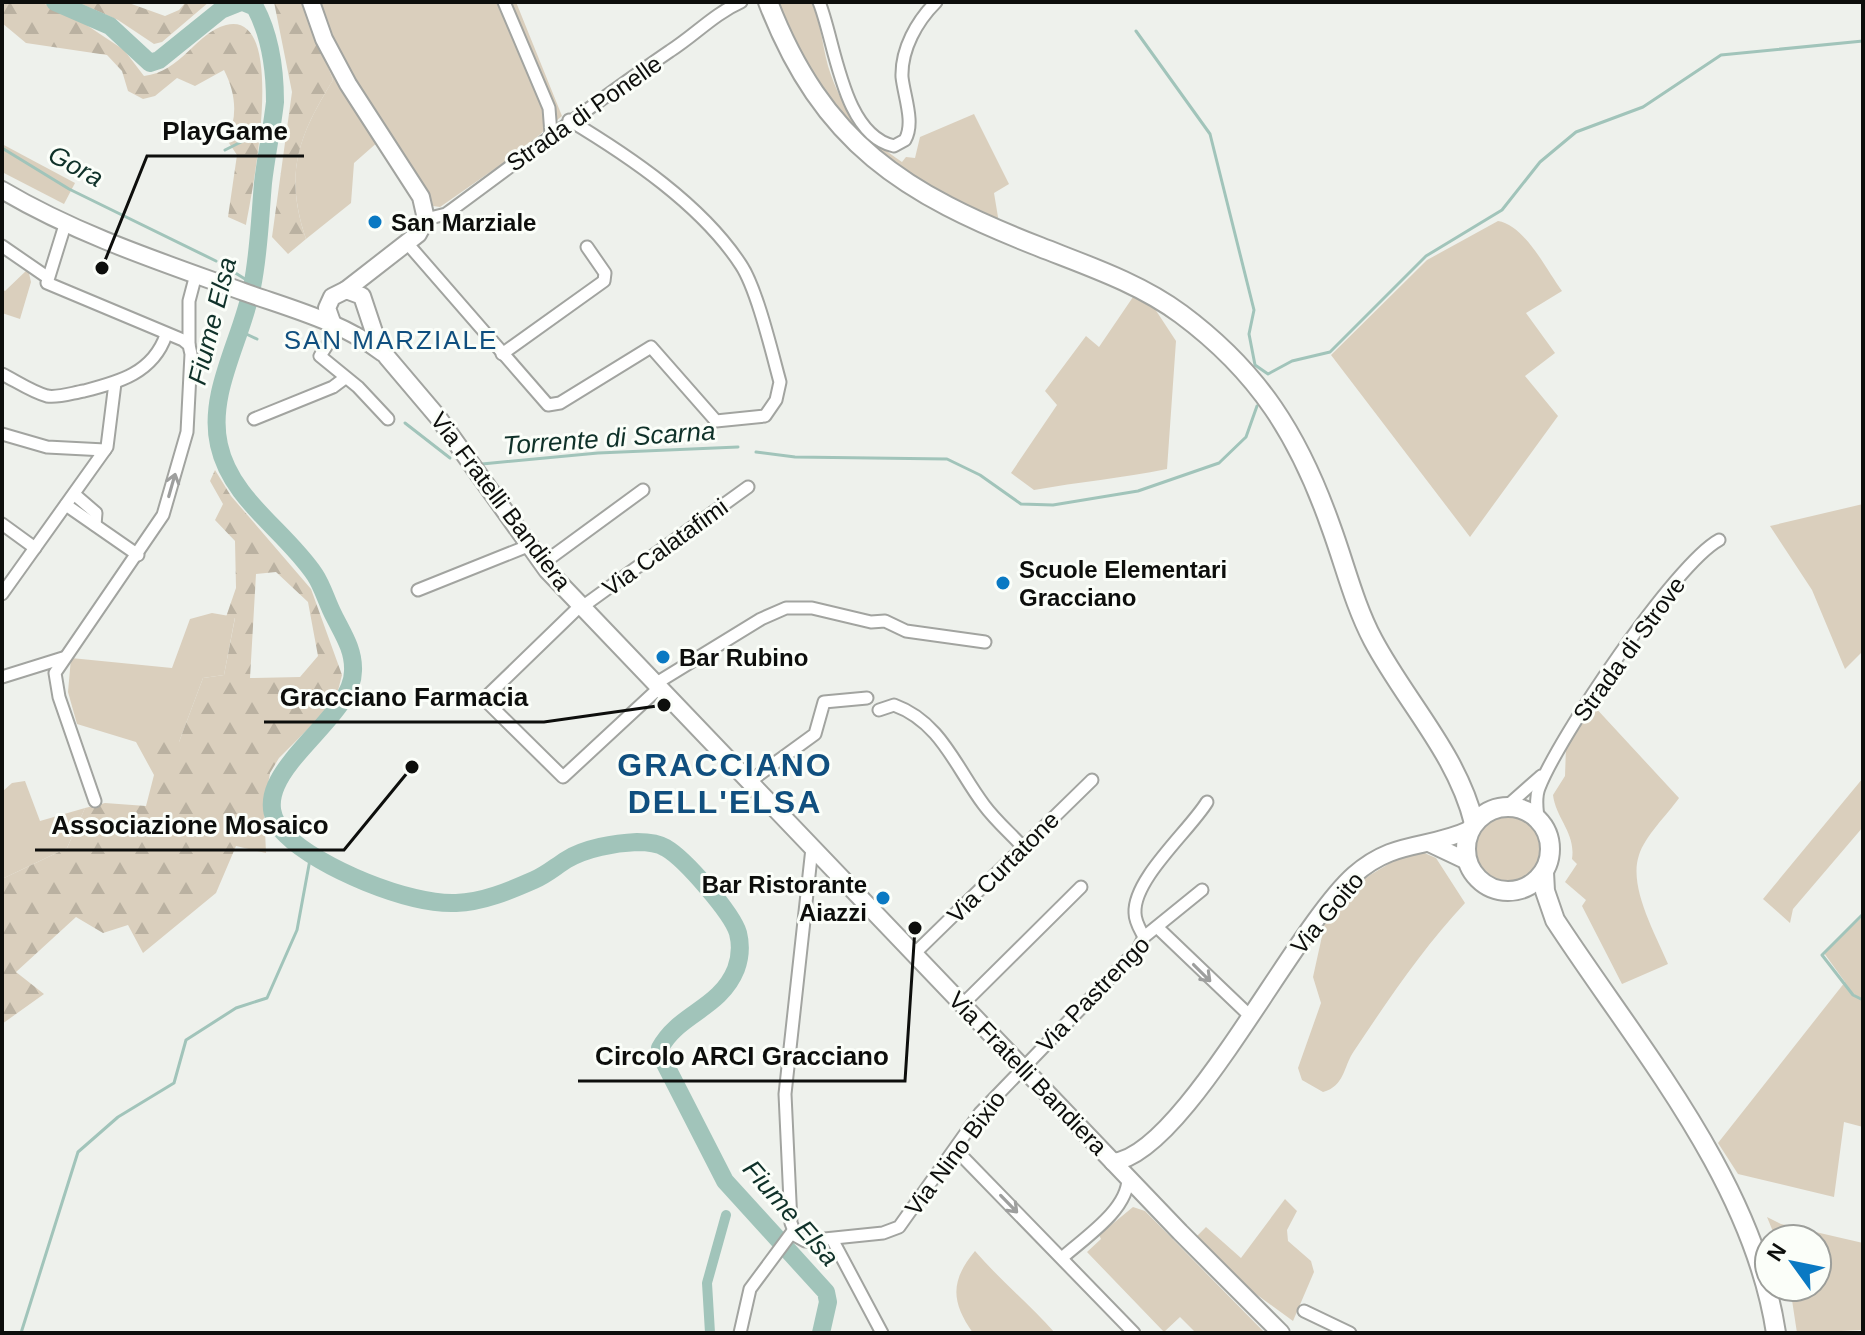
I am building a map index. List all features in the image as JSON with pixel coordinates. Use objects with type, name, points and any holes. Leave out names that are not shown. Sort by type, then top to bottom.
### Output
[{"type":"main road","points":[[311,2],[333,58],[419,193],[426,219],[422,230],[341,292],[327,308],[339,328],[361,325],[377,265]]},
{"type":"main road","points":[[768,2],[800,69],[830,112],[859,145],[896,176],[955,212],[1152,295],[1195,325],[1260,387],[1285,421],[1306,461],[1373,639],[1459,774],[1473,826]]},
{"type":"main road","points":[[4,186],[62,230],[137,252]]},
{"type":"main road","points":[[4,186],[137,252]]},
{"type":"main road","name":"Via Fratelli Bandiera","points":[[137,252],[293,308],[339,328],[387,357]]},
{"type":"main road","points":[[293,308],[341,292]]},
{"type":"main road","name":"Via Fratelli Bandiera","points":[[341,292],[362,296],[387,357],[437,416],[542,564],[1128,1178],[1282,1331]]},
{"type":"main road","points":[[1459,774],[1504,806],[1521,808],[1538,818],[1551,844],[1544,872],[1545,891],[1555,920],[1726,1181],[1757,1256],[1773,1333]]},
{"type":"main road","points":[[1467,861],[1467,840],[1473,826],[1504,806]]},
{"type":"main road","name":"Via Goito","points":[[1113,1162],[1130,1158],[1183,1111],[1348,880],[1388,851],[1428,843],[1473,826]]},
{"type":"main road","points":[[1428,843],[1467,861],[1481,881],[1503,891],[1526,887],[1544,872]]},
{"type":"main road","points":[[1515,891],[1533,900],[1555,920]]},
{"type":"main road","name":"Via Goito","points":[[1128,1178],[1154,1139]]},
{"type":"street","points":[[504,2],[549,108],[551,134]]},
{"type":"street","name":"Strada di Ponelle","points":[[426,219],[446,214],[569,120],[674,49],[715,16],[741,2]]},
{"type":"street","points":[[819,2],[836,72],[847,97],[872,132],[894,146],[903,142],[909,132],[902,75],[906,51],[920,21],[936,2]]},
{"type":"street","points":[[407,243],[536,396],[550,406],[651,347],[716,421],[763,417],[774,404],[780,389],[740,264],[644,168],[569,120]]},
{"type":"street","points":[[103,233],[71,223],[62,230],[47,277],[49,284],[189,345]]},
{"type":"street","points":[[2,246],[47,277]]},
{"type":"street","points":[[502,354],[604,281],[605,273],[587,247]]},
{"type":"street","points":[[95,801],[57,689],[55,673],[138,555],[164,511],[186,439],[191,375],[189,301],[194,282]]},
{"type":"street","points":[[339,328],[320,354],[358,387],[388,419]]},
{"type":"street","points":[[2,374],[51,397],[115,383],[150,363],[166,335]]},
{"type":"street","points":[[254,419],[333,387],[345,378]]},
{"type":"street","points":[[2,594],[105,450],[115,383]]},
{"type":"street","points":[[2,434],[51,448],[105,450]]},
{"type":"street","name":"Via Calatafimi","points":[[657,686],[563,777],[484,699],[581,606],[748,487]]},
{"type":"street","points":[[542,564],[643,490]]},
{"type":"street","points":[[74,494],[96,513],[95,525]]},
{"type":"street","points":[[66,505],[138,555]]},
{"type":"street","points":[[2,524],[35,548]]},
{"type":"street","name":"Strada di Strove","points":[[1504,806],[1526,792],[1549,766],[1650,614],[1691,564],[1719,540]]},
{"type":"street","points":[[418,590],[528,546]]},
{"type":"street","points":[[657,686],[768,615],[790,608],[812,608],[868,622],[885,621],[906,631],[985,642]]},
{"type":"street","points":[[2,677],[63,658]]},
{"type":"street","points":[[749,782],[815,734],[824,702],[867,698]]},
{"type":"street","points":[[879,710],[894,705],[926,724],[948,747],[985,807],[1022,846]]},
{"type":"street","name":"Strada di Strove","points":[[1538,818],[1537,795],[1549,766]]},
{"type":"street","name":"Via Curtatone","points":[[914,954],[1092,780]]},
{"type":"street","points":[[1144,937],[1135,915],[1139,897],[1160,860],[1207,802]]},
{"type":"street","points":[[740,1333],[748,1293],[789,1236],[785,1094],[812,848]]},
{"type":"street","points":[[962,1005],[1081,887]]},
{"type":"street","name":"Via Pastrengo","points":[[1022,1068],[1138,949],[1144,937],[1202,890]]},
{"type":"street","points":[[1158,928],[1249,1015]]},
{"type":"street","name":"Via Nino Bixio","points":[[789,1236],[803,1241],[832,1239],[887,1232],[899,1227],[980,1113],[1022,1068]]},
{"type":"street","points":[[956,1150],[1134,1333]]},
{"type":"street","points":[[1062,1258],[1117,1207],[1127,1190],[1128,1178]]},
{"type":"street","points":[[1117,1207],[1134,1199],[1148,1198]]},
{"type":"street","points":[[832,1239],[882,1333]]},
{"type":"street","points":[[1304,1311],[1350,1333]]},
{"type":"green space","points":[[2,2],[40,2],[70,14],[124,50],[144,76],[168,67],[215,29],[226,25],[245,28],[257,46],[262,74],[259,145],[246,225],[228,217],[237,155],[227,140],[234,105],[224,70],[195,86],[177,78],[155,96],[143,99],[128,91],[122,71],[107,55],[26,43],[2,23]]},
{"type":"green space","points":[[77,2],[126,2],[165,16],[179,10],[186,2],[209,2],[162,42],[154,44],[118,20]]},
{"type":"green space","points":[[274,2],[304,2],[333,80],[311,120],[298,156],[296,194],[306,239],[288,254],[272,237],[292,92]]},
{"type":"green space","points":[[304,2],[516,2],[562,116],[519,152],[440,207],[426,205],[379,141],[354,163],[351,203],[306,239],[296,194],[298,156],[311,120],[333,80]]},
{"type":"green space","points":[[776,2],[811,2],[828,66],[843,102],[868,135],[902,162],[906,157],[915,158],[920,137],[974,114],[1009,184],[994,193],[999,223],[916,181],[870,146],[832,102]]},
{"type":"green space","points":[[2,144],[75,183],[64,204],[2,172]]},
{"type":"green space","points":[[1498,221],[1508,224],[1526,240],[1562,291],[1526,313],[1555,353],[1525,376],[1558,416],[1470,537],[1331,355],[1427,260]]},
{"type":"green space","points":[[28,269],[31,282],[20,319],[2,313],[2,289],[5,291]]},
{"type":"green space","points":[[1133,297],[1155,309],[1176,341],[1167,469],[1034,490],[1011,473],[1057,405],[1045,391],[1086,336],[1099,347]]},
{"type":"green space","points":[[215,470],[231,496],[311,589],[342,675],[335,702],[279,758],[270,773],[264,807],[266,853],[236,846],[216,893],[143,953],[128,925],[103,933],[76,917],[16,972],[44,994],[2,1024],[2,879],[67,848],[85,808],[105,803],[146,806],[154,775],[136,742],[179,742],[203,678],[224,675],[235,618],[226,617],[236,588],[235,541],[215,520],[223,504],[210,481]],"holes":[[[276,572],[308,602],[318,656],[300,677],[250,678],[256,574]]]},
{"type":"green space","points":[[1863,504],[1863,651],[1845,669],[1812,590],[1770,526]]},
{"type":"green space","points":[[212,613],[235,617],[224,675],[203,678],[179,742],[136,742],[77,724],[68,692],[71,658],[172,668],[190,619]]},
{"type":"green space","points":[[1593,705],[1679,798],[1646,840],[1637,868],[1640,896],[1668,964],[1622,984],[1582,906],[1586,900],[1565,882],[1577,864],[1572,859],[1569,834],[1553,795],[1565,776],[1566,747]]},
{"type":"green space","points":[[1863,778],[1863,827],[1793,909],[1790,923],[1763,899]]},
{"type":"green space","points":[[25,781],[40,821],[85,808],[67,848],[2,879],[2,792],[12,783]]},
{"type":"green space","points":[[1502,813],[1516,813],[1529,818],[1539,828],[1544,848],[1539,868],[1529,878],[1516,883],[1502,883],[1489,878],[1479,868],[1474,855],[1474,841],[1479,828],[1489,818]]},
{"type":"green space","points":[[1422,852],[1436,858],[1465,903],[1393,994],[1354,1051],[1340,1081],[1323,1092],[1302,1080],[1298,1068],[1321,1003],[1313,977],[1326,918],[1365,878],[1397,859]]},
{"type":"green space","points":[[1863,916],[1863,1127],[1844,1122],[1834,1197],[1738,1174],[1718,1143],[1845,982],[1824,953]]},
{"type":"green space","points":[[1285,1199],[1297,1211],[1287,1230],[1288,1241],[1311,1261],[1314,1272],[1293,1321],[1253,1292],[1197,1236],[1206,1227],[1241,1258]]},
{"type":"green space","points":[[1133,1207],[1145,1211],[1265,1333],[1196,1333],[1180,1317],[1164,1332],[1087,1252],[1101,1239],[1099,1235]]},
{"type":"green space","points":[[1833,1236],[1863,1243],[1863,1330],[1797,1333],[1792,1303],[1833,1303]]},
{"type":"green space","points":[[975,1251],[1055,1333],[973,1333],[961,1311],[956,1292],[961,1272]]},
{"type":"waterway","name":"Fiume Elsa","points":[[55,2],[110,26],[150,63],[159,60],[221,10],[241,2]]},
{"type":"waterway","name":"Fiume Elsa","points":[[243,2],[255,7],[268,41],[275,102],[252,287],[218,406],[219,445],[225,465],[235,482],[315,575],[347,642],[353,663],[348,691],[283,773],[273,794],[273,814],[286,835],[342,872],[390,891],[437,902],[476,901],[496,895],[538,878],[574,856],[610,845],[637,842],[656,844],[684,863],[718,900],[734,924],[739,938],[739,956],[729,982],[668,1036],[660,1048],[661,1056],[725,1181],[826,1292],[828,1302],[821,1333]]},
{"type":"waterway","name":"Torrente di Scarna","points":[[1136,31],[1210,134],[1254,310],[1249,334],[1255,365],[1268,374],[1292,361],[1330,352],[1426,256],[1502,210],[1540,162],[1576,132],[1643,107],[1721,55],[1863,41]]},
{"type":"waterway","points":[[225,150],[255,135],[271,133]]},
{"type":"waterway","name":"Gora","points":[[2,148],[69,189],[216,261]]},
{"type":"waterway","name":"Gora","points":[[221,264],[253,284]]},
{"type":"waterway","name":"Torrente di Scarna","points":[[242,332],[257,339]]},
{"type":"waterway","name":"Torrente di Scarna","points":[[756,452],[795,457],[947,459],[980,475],[1021,504],[1053,505],[1138,491],[1219,463],[1246,437],[1257,406]]},
{"type":"waterway","name":"Torrente di Scarna","points":[[405,423],[450,458]]},
{"type":"waterway","name":"Torrente di Scarna","points":[[482,464],[598,453],[738,447]]},
{"type":"waterway","points":[[21,1333],[78,1152],[118,1117],[174,1083],[186,1040],[236,1008],[267,998],[297,930],[311,854]]},
{"type":"waterway","points":[[1863,914],[1822,955],[1853,995],[1863,1000]]},
{"type":"waterway","name":"Gora","points":[[710,1333],[707,1283],[726,1215]]},
{"type":"place","name":"San Marziale","points":[[375,222]]},
{"type":"place","name":"PlayGame","points":[[102,268]]},
{"type":"place","name":"Scuole Elementari Gracciano","points":[[1003,583]]},
{"type":"place","name":"Bar Rubino","points":[[663,657]]},
{"type":"place","name":"Gracciano Farmacia","points":[[664,705]]},
{"type":"place","name":"Associazione Mosaico","points":[[412,767]]},
{"type":"place","name":"Bar Ristorante Aiazzi","points":[[883,898]]},
{"type":"place","name":"Circolo ARCI Gracciano","points":[[915,928]]},
{"type":"district","name":"SAN MARZIALE","points":[[391,340]]},
{"type":"district","name":"GRACCIANO DELL'ELSA","points":[[725,784]]}]
